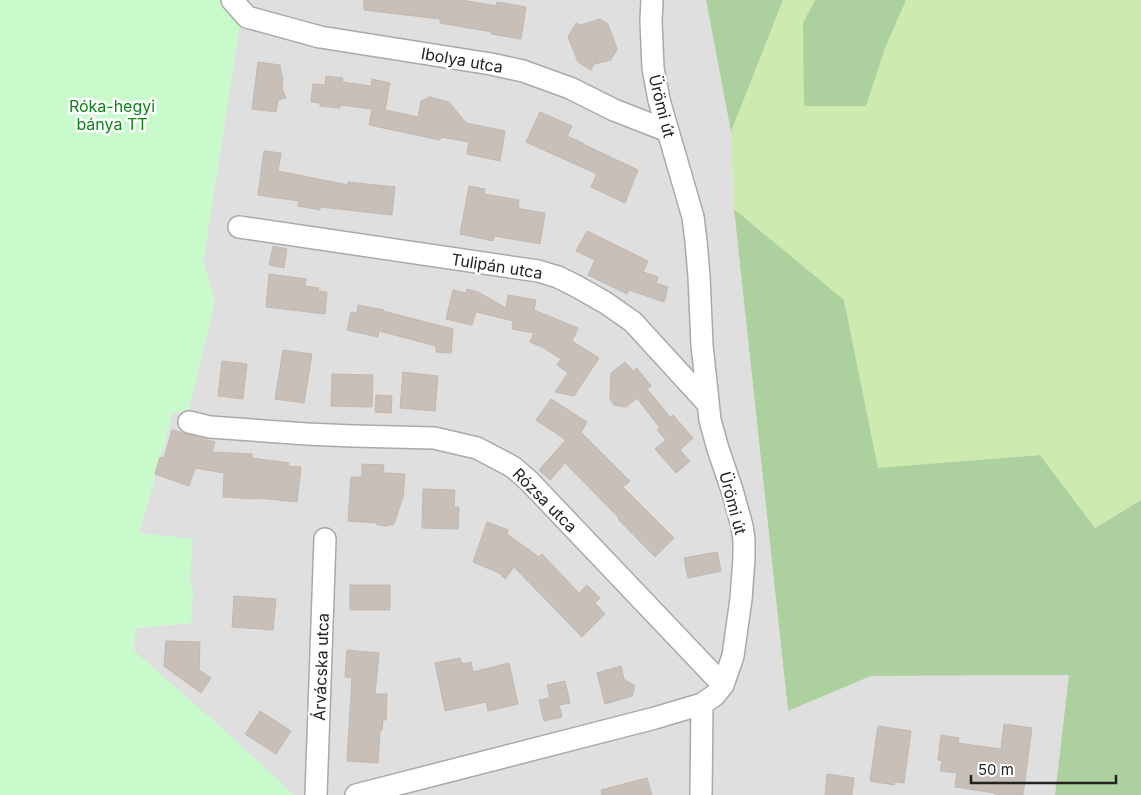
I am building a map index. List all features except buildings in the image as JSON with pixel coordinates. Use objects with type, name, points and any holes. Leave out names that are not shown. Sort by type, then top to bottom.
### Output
[{"type":"street","name":"Ibolya utca","points":[[232,0],[247,17],[320,37],[491,64],[523,71],[570,88],[614,110],[668,130]]},
{"type":"street","name":"Ürömi út","points":[[356,795],[655,718],[702,704],[715,695],[723,685],[733,656],[737,632],[744,540],[732,490],[710,420],[702,345],[699,276],[693,218],[652,68],[652,0]]},
{"type":"street","name":"Tulipán utca","points":[[239,227],[538,271],[558,277],[606,303],[633,322],[708,404]]},
{"type":"street","name":"Rózsa utca","points":[[189,422],[210,427],[307,434],[434,438],[477,448],[495,456],[513,467],[529,481],[723,685]]},
{"type":"street","name":"Árvácska utca","points":[[316,795],[325,539]]},
{"type":"street","points":[[701,795],[702,704]]},
{"type":"shaded area","points":[[215,0],[706,0],[731,132],[734,209],[788,711],[871,676],[1070,675],[1055,795],[261,795],[134,651],[135,628],[191,623],[193,590],[190,580],[139,534],[173,412],[215,301],[203,262],[240,23]]},
{"type":"green space","name":"Róka-hegyi bánya TT","points":[[0,0],[240,0],[240,23],[203,262],[215,301],[189,410],[173,413],[139,533],[193,539],[190,580],[193,590],[191,623],[135,628],[134,651],[224,730],[292,795],[0,795]]},
{"type":"green space","points":[[706,0],[783,0],[731,132]]},
{"type":"green space","points":[[783,0],[1141,0],[1141,500],[1095,528],[1040,455],[878,469],[844,300],[734,209],[731,132]]},
{"type":"green space","points":[[815,0],[906,0],[885,48],[866,106],[804,106],[803,23]]},
{"type":"green space","points":[[734,209],[844,300],[878,468],[1040,455],[1095,528],[1141,500],[1141,795],[1055,795],[1069,675],[871,676],[788,711]]}]
